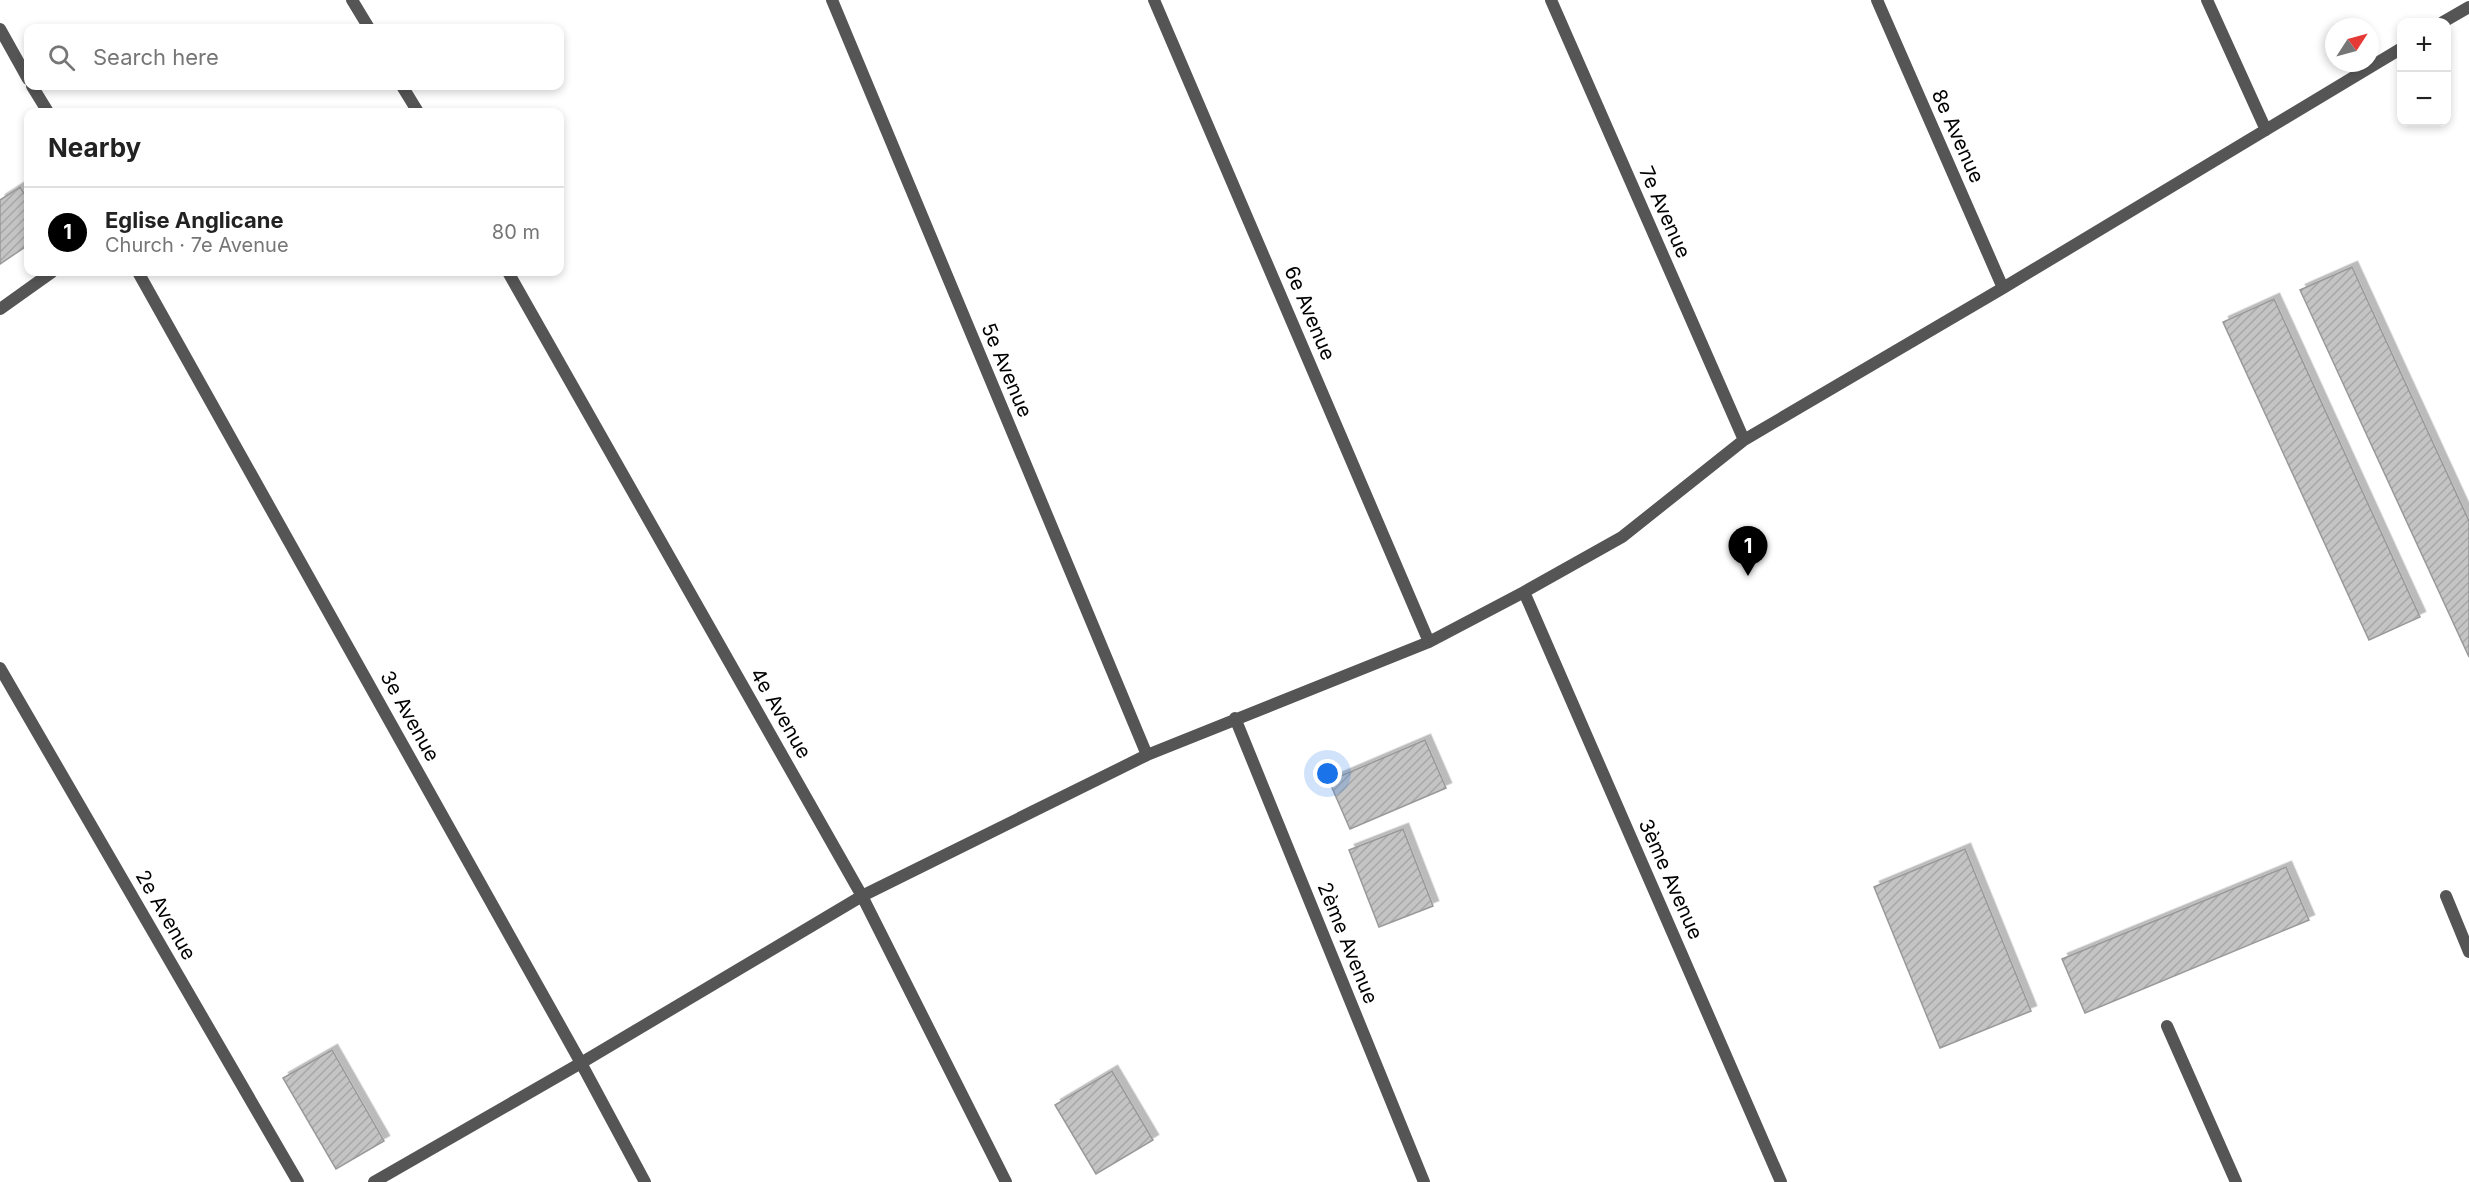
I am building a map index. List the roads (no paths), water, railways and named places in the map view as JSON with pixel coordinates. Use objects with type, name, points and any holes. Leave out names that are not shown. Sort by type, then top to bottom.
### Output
[{"type":"street","points":[[352,0],[367,24]]},
{"type":"street","name":"5e Avenue","points":[[832,0],[1147,755]]},
{"type":"street","name":"6e Avenue","points":[[1154,0],[1429,642]]},
{"type":"street","name":"7e Avenue","points":[[1551,0],[1744,440]]},
{"type":"street","name":"8e Avenue","points":[[1877,0],[2003,288]]},
{"type":"street","points":[[2207,0],[2266,130]]},
{"type":"street","points":[[2450,18],[2469,7]]},
{"type":"street","points":[[0,29],[24,72]]},
{"type":"street","points":[[374,1182],[581,1063],[862,896],[1147,755],[1429,642],[1524,592],[1622,537],[1744,440],[2003,288],[2397,51]]},
{"type":"street","points":[[34,90],[46,108]]},
{"type":"street","points":[[404,90],[416,108]]},
{"type":"street","points":[[0,309],[46,276]]},
{"type":"street","name":"3e Avenue","points":[[140,276],[581,1063],[645,1182]]},
{"type":"street","name":"4e Avenue","points":[[510,276],[862,896],[1006,1182]]},
{"type":"street","name":"3ème Avenue","points":[[1524,592],[1781,1182]]},
{"type":"street","name":"2e Avenue","points":[[0,668],[298,1182]]},
{"type":"street","name":"2ème Avenue","points":[[1236,718],[1424,1182]]},
{"type":"street","points":[[2446,896],[2469,952]]},
{"type":"street","points":[[2166,1026],[2236,1182]]},
{"type":"place","name":"Eglise Anglicane","points":[[1748,576]]}]
